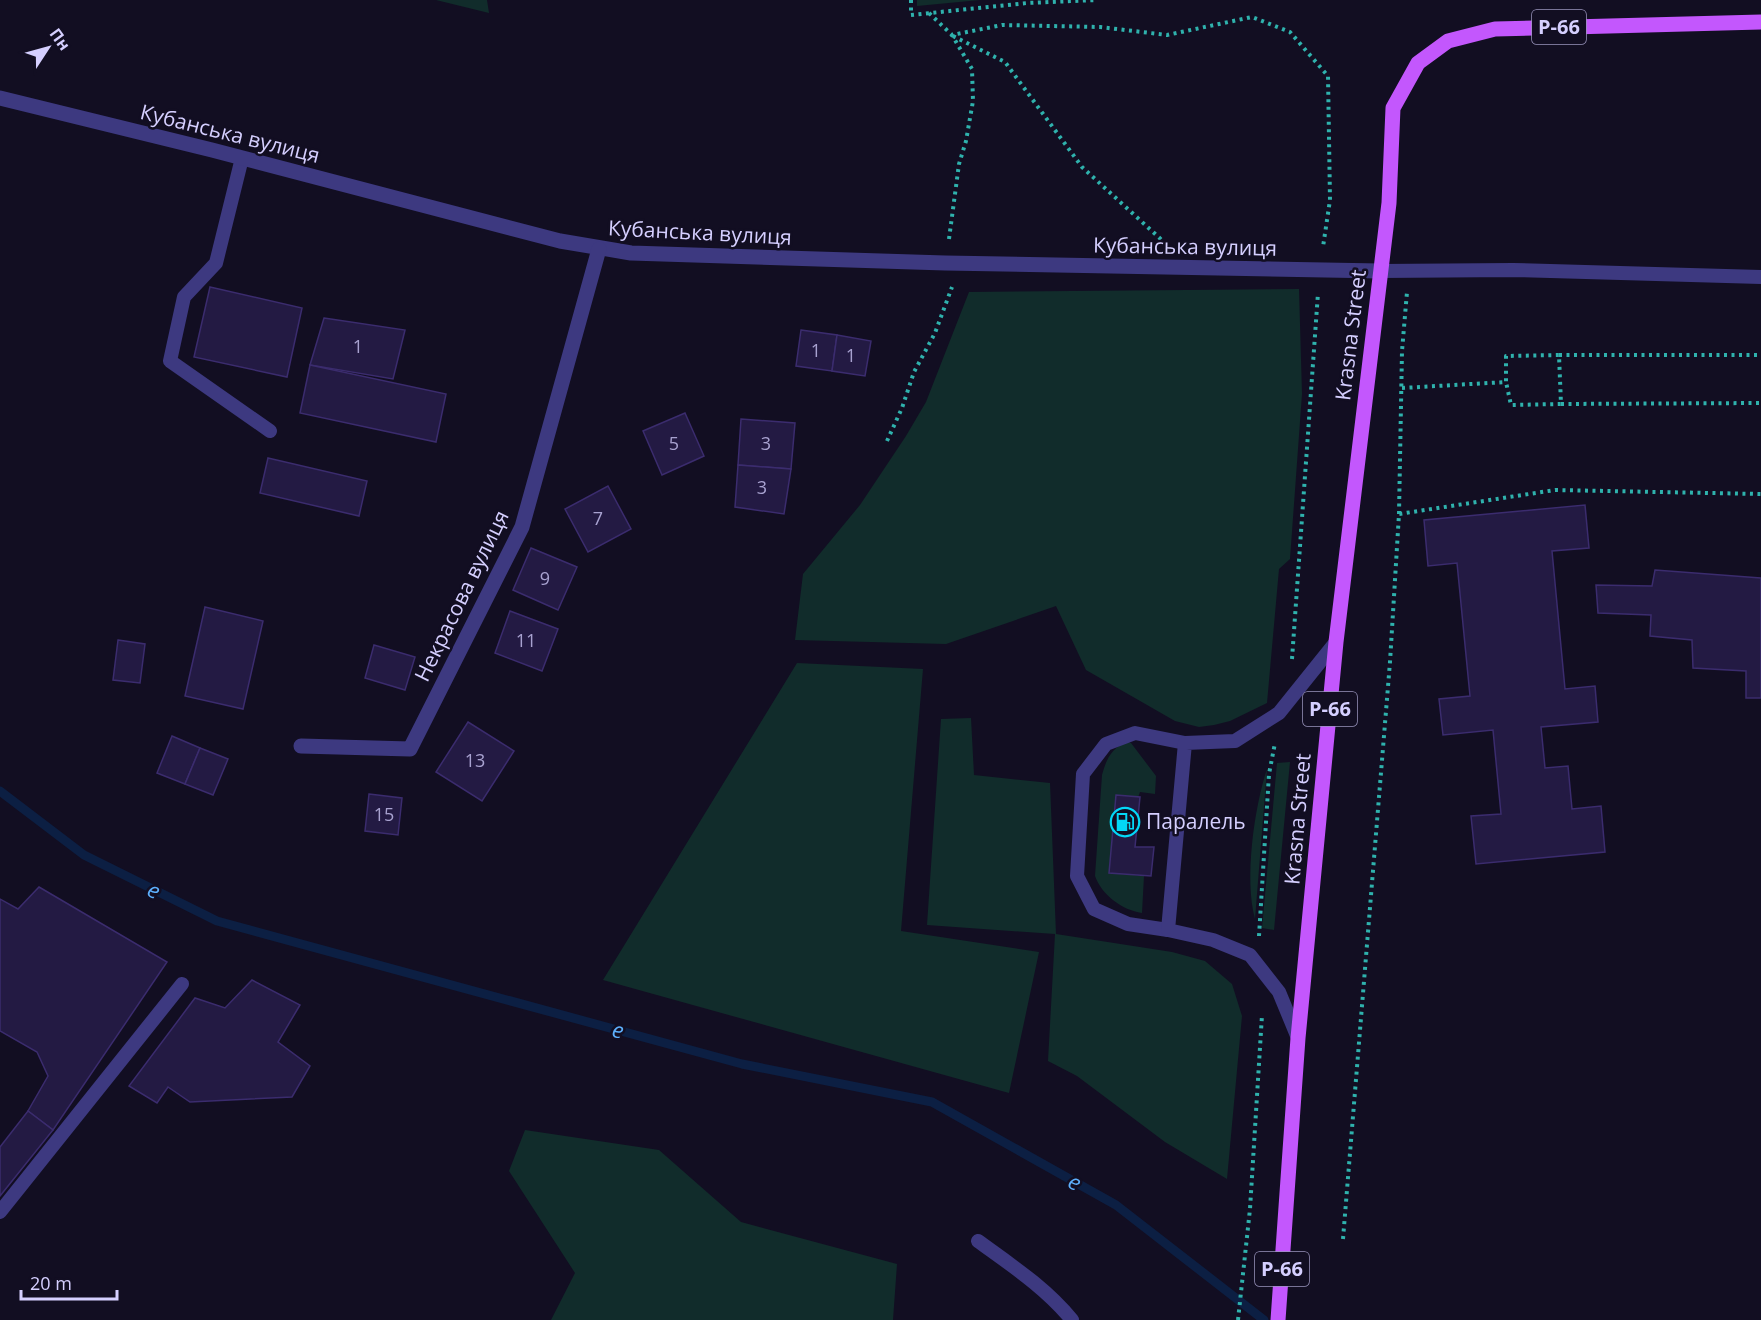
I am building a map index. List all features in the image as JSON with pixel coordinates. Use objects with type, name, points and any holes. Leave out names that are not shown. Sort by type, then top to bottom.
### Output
[{"type":"main road","name":"Krasna Street","points":[[1278,1320],[1298,1038],[1336,642],[1389,203],[1393,108],[1418,63],[1448,41],[1495,29],[1761,22]]},
{"type":"street","name":"Кубанська вулиця","points":[[0,98],[599,249],[631,253],[945,263],[1380,271]]},
{"type":"street","name":"Некрасова вулиця","points":[[301,747],[410,749],[522,527],[599,249]]},
{"type":"lane","points":[[242,158],[216,263],[184,297],[170,362],[270,431]]},
{"type":"lane","points":[[1380,271],[1513,270],[1761,277]]},
{"type":"lane","points":[[1298,1038],[1279,992],[1250,955],[1213,940],[1128,924],[1094,909],[1077,876],[1083,774],[1106,744],[1135,733],[1185,743],[1235,741],[1279,713],[1336,642]]},
{"type":"lane","points":[[1168,930],[1185,743]]},
{"type":"lane","points":[[0,1212],[182,984]]},
{"type":"lane","points":[[978,1241],[1027,1276],[1072,1320]]},
{"type":"path","points":[[911,0],[911,15],[1027,3],[1097,0]]},
{"type":"path","points":[[929,14],[952,35],[1005,62],[1082,167],[1192,268]]},
{"type":"path","points":[[952,35],[1002,25],[1100,27],[1167,36],[1252,16],[1290,32],[1328,76],[1329,200],[1320,271],[1292,666]]},
{"type":"path","points":[[887,441],[902,408],[914,372],[935,333],[952,288],[945,263],[959,164],[966,141],[973,101],[972,69],[952,35]]},
{"type":"path","points":[[1343,1239],[1389,674],[1399,514],[1402,351],[1409,271]]},
{"type":"path","points":[[1761,355],[1506,356],[1506,382],[1511,405],[1761,402]]},
{"type":"path","points":[[1559,356],[1561,404]]},
{"type":"path","points":[[1402,388],[1506,382]]},
{"type":"path","points":[[1399,514],[1556,490],[1761,494]]},
{"type":"path","points":[[1238,1320],[1250,1209],[1262,1015],[1258,924],[1269,774],[1283,709]]},
{"type":"green space","points":[[436,0],[487,0],[489,13]]},
{"type":"green space","points":[[917,0],[980,0],[917,6]]},
{"type":"green space","points":[[1299,289],[1302,394],[1290,559],[1279,569],[1267,703],[1230,721],[1214,725],[1199,727],[1175,721],[1086,670],[1056,606],[946,644],[795,640],[803,574],[860,505],[906,436],[926,402],[969,292]]},
{"type":"green space","points":[[797,663],[923,669],[901,931],[1039,952],[1009,1093],[603,980]]},
{"type":"green space","points":[[971,718],[974,775],[1050,783],[1056,934],[1172,952],[1205,961],[1232,984],[1242,1016],[1227,1179],[1165,1142],[1077,1076],[1048,1061],[1055,934],[927,925],[941,719]]},
{"type":"green space","points":[[1127,742],[1131,743],[1156,776],[1155,794],[1140,792],[1110,873],[1144,876],[1142,913],[1120,905],[1102,889],[1095,876],[1102,775],[1110,755]]},
{"type":"green space","points":[[1290,762],[1274,930],[1262,928],[1277,763]]},
{"type":"green space","points":[[1267,769],[1255,919],[1250,885],[1252,844],[1258,803]]},
{"type":"green space","points":[[525,1130],[659,1150],[741,1222],[897,1264],[893,1320],[551,1320],[575,1273],[509,1171]]},
{"type":"building","points":[[210,287],[302,308],[287,377],[194,357]]},
{"type":"building","points":[[324,318],[405,330],[393,379],[310,365]]},
{"type":"building","points":[[801,330],[837,335],[832,371],[796,366]]},
{"type":"building","points":[[837,335],[871,341],[865,376],[832,371]]},
{"type":"building","points":[[310,365],[446,394],[436,442],[300,413]]},
{"type":"building","points":[[685,413],[704,456],[662,475],[643,431]]},
{"type":"building","points":[[741,419],[795,423],[791,469],[738,465]]},
{"type":"building","points":[[268,458],[367,481],[359,516],[260,493]]},
{"type":"building","points":[[738,465],[791,469],[784,514],[735,507]]},
{"type":"building","points":[[608,486],[631,529],[588,552],[565,509]]},
{"type":"building","points":[[1585,505],[1589,548],[1552,551],[1565,689],[1595,686],[1598,722],[1541,727],[1545,768],[1568,766],[1572,809],[1601,806],[1605,852],[1476,864],[1471,816],[1501,814],[1493,730],[1443,735],[1439,699],[1470,696],[1457,563],[1428,566],[1424,520]]},
{"type":"building","points":[[531,548],[577,567],[558,610],[513,590]]},
{"type":"building","points":[[1655,570],[1761,578],[1761,698],[1746,698],[1746,671],[1693,668],[1692,640],[1650,636],[1651,615],[1598,613],[1596,585],[1652,586]]},
{"type":"building","points":[[205,607],[263,621],[243,709],[185,696]]},
{"type":"building","points":[[510,611],[558,629],[542,671],[495,653]]},
{"type":"building","points":[[118,640],[145,644],[140,683],[113,680]]},
{"type":"building","points":[[374,645],[415,657],[405,690],[365,678]]},
{"type":"building","points":[[468,722],[514,751],[482,801],[436,772]]},
{"type":"building","points":[[172,736],[200,748],[185,784],[157,773]]},
{"type":"building","points":[[200,748],[228,759],[213,795],[185,784]]},
{"type":"building","points":[[369,794],[402,798],[398,835],[365,831]]},
{"type":"building","name":"Паралель","points":[[1116,795],[1140,797],[1135,847],[1154,847],[1151,876],[1109,873]]},
{"type":"building","points":[[39,887],[167,962],[53,1130],[28,1111],[48,1076],[37,1052],[0,1031],[0,899],[18,909]]},
{"type":"building","points":[[252,980],[300,1005],[278,1042],[310,1066],[292,1097],[190,1102],[168,1087],[157,1103],[129,1086],[195,998],[225,1008]]},
{"type":"building","points":[[28,1111],[53,1130],[0,1196],[0,1147]]},
{"type":"waterway","name":"e","points":[[0,791],[84,855],[217,921],[742,1064],[932,1102],[1116,1205],[1264,1320]]},
{"type":"place","name":"Паралель","points":[[1125,822]]}]
